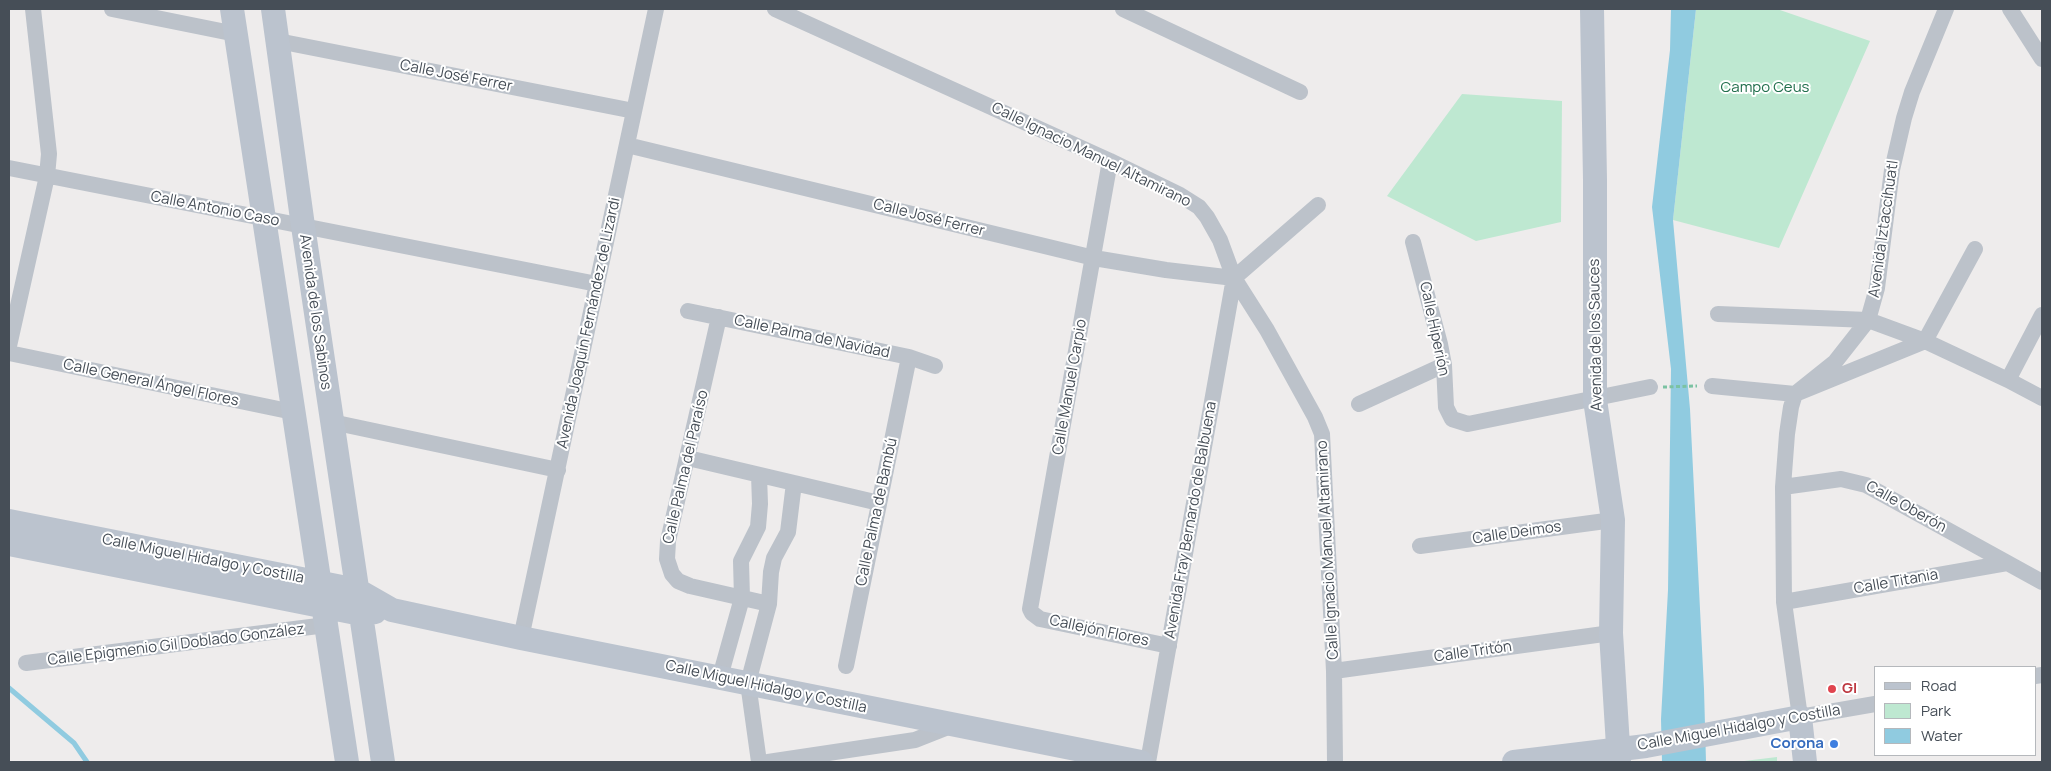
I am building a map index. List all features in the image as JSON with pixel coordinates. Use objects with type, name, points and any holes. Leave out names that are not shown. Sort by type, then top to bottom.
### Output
[{"type":"main road","points":[[232,9],[347,762]]},
{"type":"main road","name":"Avenida de los Sabinos","points":[[273,9],[303,226],[383,762]]},
{"type":"main road","name":"Avenida de los Sauces","points":[[1592,9],[1595,180],[1595,400],[1613,520],[1611,633],[1618,756]]},
{"type":"main road","name":"Calle Miguel Hidalgo y Costilla","points":[[9,521],[357,590],[392,610],[521,638],[1140,762]]},
{"type":"main road","name":"Calle Miguel Hidalgo y Costilla","points":[[9,544],[324,616],[392,610]]},
{"type":"main road","points":[[1800,717],[1806,762]]},
{"type":"main road","name":"Calle Miguel Hidalgo y Costilla","points":[[1514,762],[1618,756],[1646,746],[1800,717]]},
{"type":"street","points":[[9,346],[47,176],[49,154],[34,9]]},
{"type":"street","points":[[112,9],[236,34]]},
{"type":"street","name":"Avenida Joaquín Fernández de Lizardi","points":[[521,638],[656,9]]},
{"type":"street","name":"Calle Ignacio Manuel Altamirano","points":[[775,9],[1110,161],[1180,195],[1199,207],[1217,234],[1234,278],[1272,339],[1315,417],[1322,434],[1334,671],[1335,762]]},
{"type":"street","points":[[1123,9],[1300,92]]},
{"type":"street","name":"Avenida Iztaccíhuatl","points":[[1796,394],[1835,362],[1868,320],[1877,288],[1892,170],[1904,118],[1912,92],[1946,9]]},
{"type":"street","points":[[2010,9],[2042,59]]},
{"type":"street","name":"Calle José Ferrer","points":[[278,41],[634,111]]},
{"type":"street","name":"Calle José Ferrer","points":[[627,145],[1094,258],[1166,270],[1234,278]]},
{"type":"street","name":"Calle Manuel Carpio","points":[[1032,613],[1030,609],[1110,161]]},
{"type":"street","name":"Calle Antonio Caso","points":[[9,168],[597,284]]},
{"type":"street","points":[[1234,278],[1318,205]]},
{"type":"street","name":"Calle Hiperión","points":[[1413,242],[1444,366],[1447,411],[1452,420],[1461,424],[1468,424],[1595,400]]},
{"type":"street","points":[[1712,386],[1796,394],[1924,341],[1975,249]]},
{"type":"street","name":"Avenida Fray Bernardo de Balbuena","points":[[1148,762],[1234,278]]},
{"type":"street","name":"Calle Palma de Navidad","points":[[688,311],[909,357],[936,366]]},
{"type":"street","points":[[1718,314],[1868,320],[1924,341],[2042,398]]},
{"type":"street","points":[[2008,380],[2042,315]]},
{"type":"street","name":"Calle Palma del Paraíso","points":[[719,318],[668,541],[667,559],[669,568],[678,581],[690,586],[769,604]]},
{"type":"street","name":"Calle General Ángel Flores","points":[[9,354],[293,412]]},
{"type":"street","name":"Calle Palma de Bambú","points":[[846,666],[909,357]]},
{"type":"street","points":[[1359,404],[1444,366]]},
{"type":"street","points":[[1595,400],[1650,387]]},
{"type":"street","points":[[1796,394],[1788,418],[1783,487],[1784,602],[1800,717]]},
{"type":"street","points":[[332,422],[558,470]]},
{"type":"street","points":[[688,458],[879,503]]},
{"type":"street","points":[[720,677],[742,598],[741,561],[755,534],[760,516],[759,475]]},
{"type":"street","name":"Calle Oberón","points":[[1783,487],[1841,479],[1858,482],[2042,582]]},
{"type":"street","points":[[759,762],[748,683],[769,604],[772,564],[788,532],[794,483]]},
{"type":"street","name":"Calle Deimos","points":[[1420,546],[1613,520]]},
{"type":"street","name":"Calle Titania","points":[[1784,602],[2007,562]]},
{"type":"street","name":"Callejón Flores","points":[[1032,613],[1040,619],[1169,646]]},
{"type":"street","name":"Calle Epigmenio Gil Doblado González","points":[[26,663],[324,616]]},
{"type":"street","name":"Calle Tritón","points":[[1334,671],[1611,633]]},
{"type":"street","name":"Calle Miguel Hidalgo y Costilla","points":[[1800,717],[1874,704]]},
{"type":"street","points":[[768,762],[915,740],[953,725]]},
{"type":"path","points":[[1650,387],[1712,386]]},
{"type":"green space","name":"Campo Ceus","points":[[1696,9],[1777,9],[1870,41],[1779,248],[1673,220]]},
{"type":"green space","points":[[1462,94],[1562,101],[1561,222],[1476,241],[1387,196]]},
{"type":"green space","points":[[1777,757],[1777,762],[1736,762]]},
{"type":"water","points":[[1671,9],[1696,9],[1673,220],[1690,409],[1706,762],[1662,762],[1661,719],[1668,590],[1671,369],[1652,207],[1670,50]]},
{"type":"waterway","points":[[9,688],[74,743],[87,762]]},
{"type":"place","name":"GI","points":[[1832,689]]},
{"type":"place","name":"Corona","points":[[1834,744]]}]
